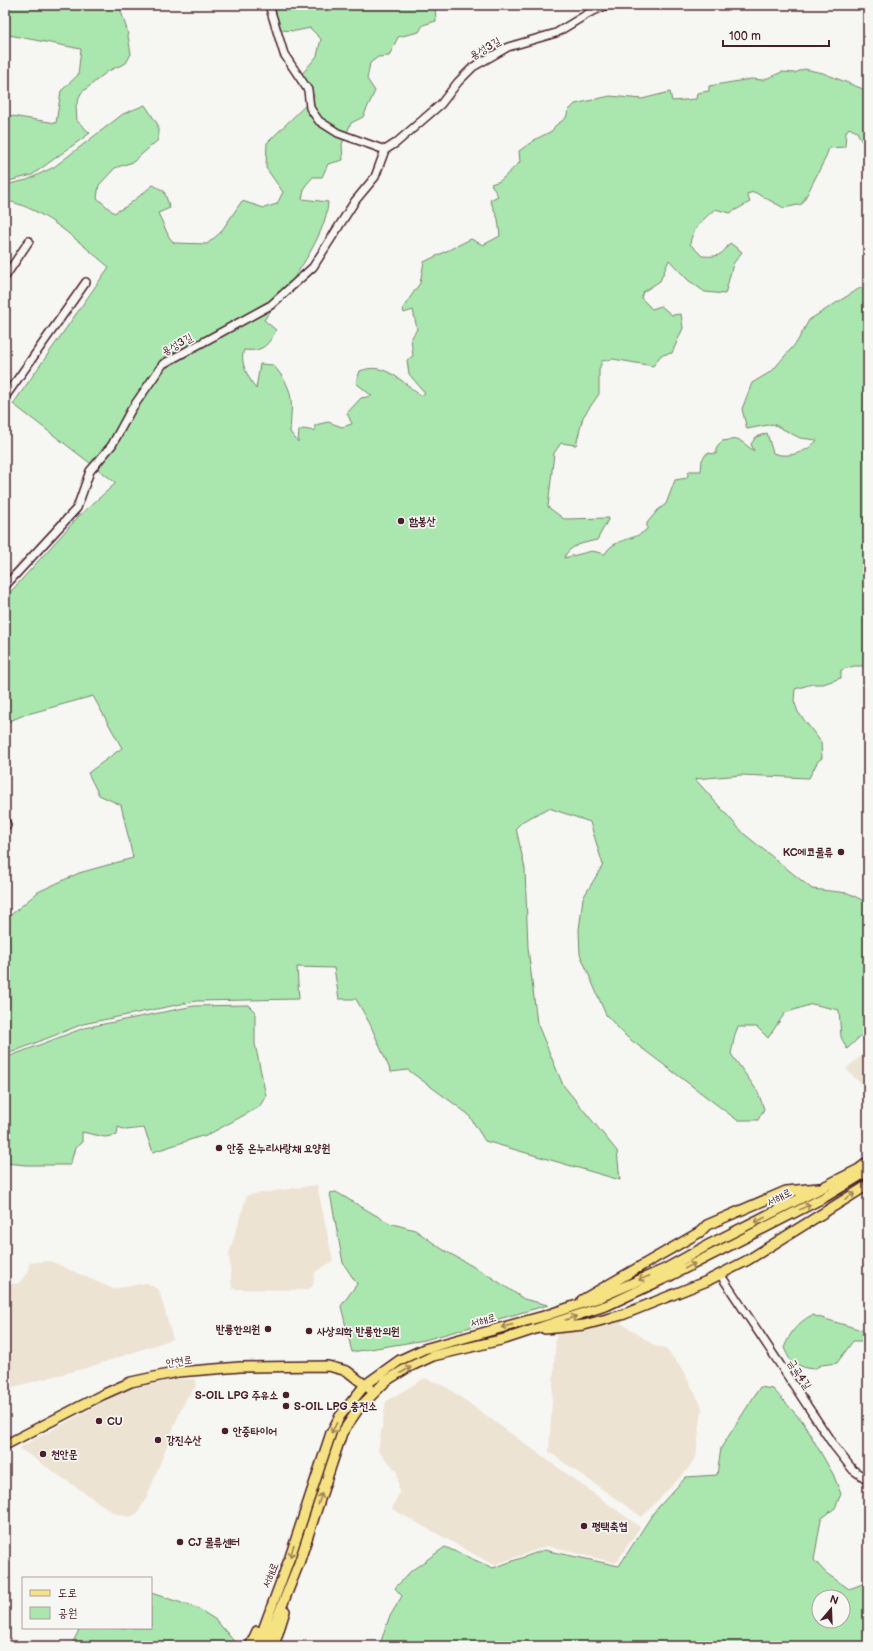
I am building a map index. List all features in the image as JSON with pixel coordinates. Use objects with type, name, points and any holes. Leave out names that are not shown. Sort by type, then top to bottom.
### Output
[{"type":"main road","name":"서해로","points":[[257,1646],[290,1557],[331,1433],[340,1416],[366,1385],[400,1360],[424,1349],[568,1308],[598,1298],[666,1270],[710,1244],[859,1169],[868,1162]]},
{"type":"main road","name":"서해로","points":[[266,1646],[298,1563],[342,1433],[359,1408],[374,1392],[407,1368],[433,1356],[505,1339],[608,1305],[665,1279],[825,1197],[868,1171]]},
{"type":"main road","points":[[534,1330],[560,1329],[584,1325],[622,1315],[677,1294],[748,1260],[868,1185]]},
{"type":"main road","points":[[568,1308],[700,1232],[714,1222],[786,1192],[822,1188]]},
{"type":"main road","name":"안현로","points":[[5,1445],[102,1395],[132,1382],[166,1374],[240,1367],[328,1366],[347,1370],[374,1392]]},
{"type":"main road","points":[[274,1646],[298,1563]]},
{"type":"main road","points":[[250,1646],[273,1600]]},
{"type":"street","points":[[269,5],[284,54],[308,90],[310,108],[319,121],[338,132],[385,150]]},
{"type":"street","name":"용성3길","points":[[5,586],[76,508],[90,471],[112,445],[131,410],[163,364],[271,305],[312,267],[355,201],[375,177],[385,150],[396,143],[441,104],[458,82],[473,67],[508,47],[556,33],[589,13],[608,5]]},
{"type":"street","points":[[5,277],[29,242]]},
{"type":"street","points":[[5,397],[86,282]]},
{"type":"street","name":"금곡4길","points":[[720,1274],[834,1446],[853,1470],[868,1480]]},
{"type":"shaded area","points":[[868,1050],[868,1091],[846,1069]]},
{"type":"shaded area","points":[[317,1185],[333,1261],[315,1272],[313,1286],[307,1290],[232,1289],[229,1254],[247,1195]]},
{"type":"shaded area","points":[[50,1261],[113,1289],[147,1283],[159,1290],[173,1339],[90,1367],[5,1389],[5,1290],[7,1285],[19,1283],[28,1272],[29,1263]]},
{"type":"shaded area","points":[[620,1322],[655,1346],[665,1348],[682,1369],[702,1407],[696,1457],[687,1470],[642,1517],[549,1452],[556,1334]]},
{"type":"shaded area","points":[[425,1378],[448,1388],[640,1527],[616,1563],[547,1546],[494,1565],[392,1509],[399,1493],[397,1471],[378,1451],[386,1401]]},
{"type":"shaded area","points":[[173,1379],[195,1379],[196,1386],[186,1399],[179,1414],[147,1497],[137,1514],[129,1517],[114,1513],[19,1448],[123,1391]]},
{"type":"green space","points":[[5,5],[119,5],[127,30],[131,54],[126,63],[108,71],[81,93],[76,106],[77,121],[90,133],[32,175],[5,182],[5,115],[56,123],[61,91],[78,75],[81,49],[9,35],[5,48]]},
{"type":"green space","points":[[273,5],[435,5],[436,21],[423,25],[419,32],[398,37],[389,56],[378,57],[370,63],[367,79],[375,91],[363,117],[351,123],[342,144],[343,160],[328,164],[322,177],[313,177],[305,186],[302,199],[328,202],[326,216],[321,231],[304,263],[264,320],[276,330],[270,340],[260,349],[244,350],[244,365],[256,389],[260,364],[273,365],[285,382],[289,389],[291,403],[290,432],[298,442],[299,431],[303,429],[315,431],[315,425],[328,422],[342,427],[352,424],[347,413],[361,398],[372,396],[356,383],[360,371],[377,369],[385,371],[393,374],[421,396],[425,393],[409,374],[407,360],[413,356],[411,339],[417,329],[413,310],[404,313],[403,308],[420,283],[424,262],[471,239],[483,245],[500,236],[498,219],[490,200],[498,196],[491,184],[500,181],[520,162],[519,151],[536,139],[552,131],[555,126],[566,118],[568,111],[575,104],[610,96],[642,99],[670,92],[672,101],[696,99],[697,93],[709,91],[709,86],[751,79],[763,80],[782,72],[795,73],[804,69],[823,73],[868,91],[868,139],[862,142],[857,132],[849,128],[846,132],[845,147],[829,148],[802,204],[784,208],[754,192],[747,194],[750,202],[730,213],[715,209],[699,224],[693,233],[690,244],[702,256],[719,255],[730,243],[742,252],[733,264],[725,294],[705,292],[688,280],[669,260],[660,281],[643,292],[641,298],[652,309],[661,306],[672,315],[681,314],[683,328],[672,353],[661,355],[653,366],[613,359],[602,361],[599,370],[599,394],[583,417],[576,445],[561,443],[554,453],[548,507],[564,519],[609,518],[597,540],[573,547],[564,558],[592,551],[605,554],[613,545],[642,533],[647,529],[647,523],[658,510],[666,504],[675,480],[687,478],[689,471],[701,471],[702,460],[707,453],[716,454],[716,449],[722,441],[738,439],[754,451],[751,444],[756,437],[767,433],[773,453],[779,455],[791,455],[803,451],[817,440],[800,438],[773,424],[747,429],[742,409],[752,383],[772,371],[797,342],[809,320],[860,288],[868,288],[868,666],[854,666],[841,670],[841,678],[823,684],[812,684],[795,689],[794,701],[798,712],[821,742],[822,758],[818,761],[809,778],[741,775],[695,779],[743,833],[812,889],[848,893],[868,903],[868,1029],[847,1049],[841,1037],[839,1010],[812,1004],[785,1013],[768,1038],[757,1027],[738,1027],[731,1054],[758,1092],[764,1109],[758,1120],[737,1120],[627,1037],[606,1015],[580,954],[579,930],[583,898],[603,865],[590,822],[549,808],[523,821],[516,828],[525,869],[528,948],[537,1023],[563,1085],[617,1151],[620,1180],[485,1141],[468,1114],[408,1070],[391,1072],[370,1024],[356,999],[339,999],[334,968],[297,967],[299,999],[196,1001],[83,1024],[5,1055],[5,920],[38,892],[79,873],[133,858],[121,805],[99,795],[88,773],[122,748],[93,696],[24,715],[5,723],[5,598],[79,516],[116,483],[13,404],[109,267],[49,219],[21,205],[7,201],[5,203],[5,185],[27,180],[54,167],[123,114],[145,105],[158,125],[158,140],[133,162],[115,168],[99,185],[97,198],[114,213],[127,206],[153,185],[164,191],[170,208],[158,213],[169,237],[174,243],[207,244],[220,233],[242,201],[264,208],[277,204],[283,192],[266,168],[267,143],[314,97],[302,74],[317,56],[321,39],[310,28],[296,31],[279,30]]},
{"type":"green space","points":[[248,1005],[255,1012],[255,1044],[266,1096],[259,1107],[204,1137],[202,1136],[153,1152],[144,1128],[126,1130],[118,1127],[117,1135],[105,1137],[82,1132],[82,1142],[75,1148],[70,1165],[26,1165],[5,1163],[5,1058],[84,1028],[194,1006]]},
{"type":"green space","points":[[336,1192],[389,1223],[415,1230],[442,1249],[488,1275],[524,1299],[548,1305],[425,1340],[352,1352],[341,1306],[357,1284],[343,1263],[330,1193]]},
{"type":"green space","points":[[812,1315],[868,1332],[867,1341],[853,1341],[837,1363],[821,1365],[814,1369],[806,1368],[791,1362],[784,1348],[786,1343],[798,1325]]},
{"type":"green space","points":[[760,1387],[773,1389],[803,1422],[833,1474],[841,1494],[835,1508],[821,1519],[814,1560],[826,1573],[849,1589],[868,1582],[868,1646],[375,1646],[380,1644],[389,1618],[402,1596],[395,1588],[411,1571],[445,1547],[493,1568],[544,1550],[619,1566],[654,1512],[686,1477],[717,1475],[721,1448]]},
{"type":"green space","points":[[152,1593],[197,1608],[216,1620],[238,1646],[71,1646],[80,1629],[152,1629]]},
{"type":"place","name":"함봉산","points":[[401,521]]},
{"type":"place","name":"KC에코물류","points":[[841,852]]},
{"type":"place","name":"안중 온누리사랑채 요양원","points":[[219,1148]]},
{"type":"place","name":"반룡한의원","points":[[268,1329]]},
{"type":"place","name":"사상의학 반룡한의원","points":[[309,1331]]},
{"type":"place","name":"S-OIL LPG 주유소","points":[[286,1395]]},
{"type":"place","name":"S-OIL LPG 충전소","points":[[286,1406]]},
{"type":"place","name":"CU","points":[[99,1421]]},
{"type":"place","name":"안중타이어","points":[[225,1431]]},
{"type":"place","name":"강진수산","points":[[158,1440]]},
{"type":"place","name":"천안문","points":[[43,1454]]},
{"type":"place","name":"평택축협","points":[[584,1526]]},
{"type":"place","name":"CJ 물류센터","points":[[180,1542]]}]
